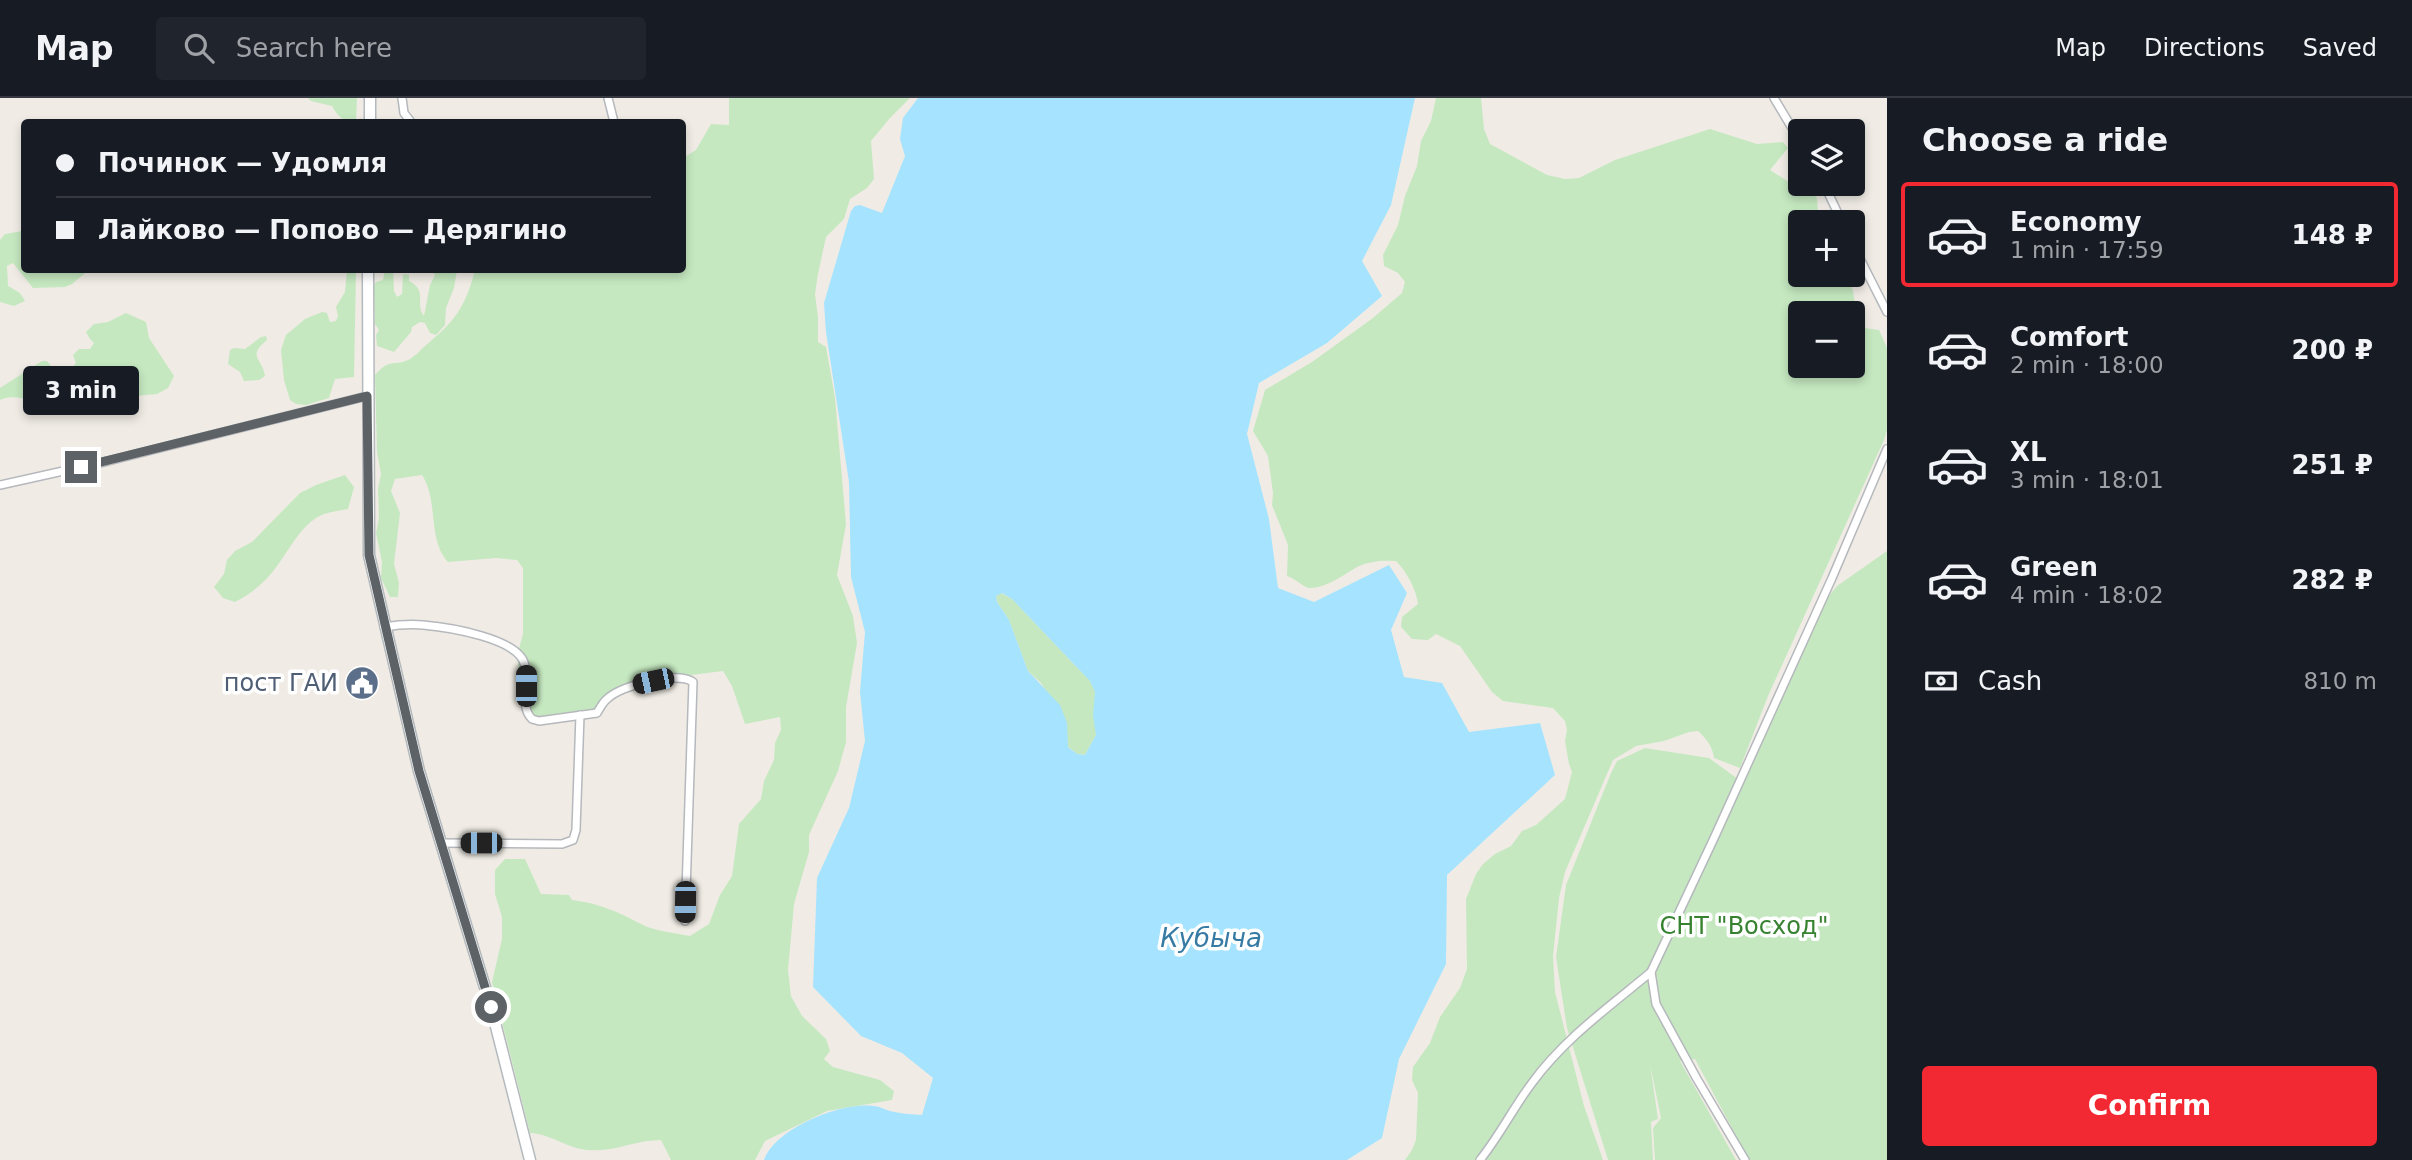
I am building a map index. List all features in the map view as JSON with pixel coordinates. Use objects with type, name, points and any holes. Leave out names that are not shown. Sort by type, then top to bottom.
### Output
[{"type":"main road","points":[[370,98],[370,119]]},
{"type":"main road","points":[[368,273],[369,555],[419,771],[491,1007],[530,1160]]},
{"type":"street","points":[[402,98],[408,119]]},
{"type":"street","points":[[608,98],[613,119]]},
{"type":"street","points":[[1774,98],[1788,121]]},
{"type":"street","points":[[1865,269],[1887,312]]},
{"type":"street","points":[[0,485],[108,461],[367,396]]},
{"type":"street","points":[[1480,1160],[1501,1134],[1532,1083],[1569,1040],[1651,972],[1716,836],[1887,449]]},
{"type":"street","points":[[384,627],[424,625],[452,629],[509,645],[520,654],[525,663],[526,708],[532,719],[539,721],[597,713],[607,699],[627,687],[668,679],[687,678],[694,682],[685,920]]},
{"type":"street","points":[[441,843],[562,844],[573,840],[576,830],[580,715]]},
{"type":"street","points":[[1651,972],[1656,1004],[1745,1160]]},
{"type":"green space","points":[[308,98],[357,98],[356,119],[344,119],[332,106]]},
{"type":"green space","points":[[729,98],[910,98],[871,141],[874,179],[867,188],[850,199],[844,219],[826,237],[815,294],[818,342],[826,347],[835,398],[846,524],[837,575],[853,616],[857,643],[846,707],[846,742],[838,771],[809,835],[809,852],[794,904],[788,970],[791,996],[802,1016],[826,1039],[830,1051],[824,1059],[833,1067],[880,1080],[894,1091],[892,1100],[827,1111],[765,1141],[755,1160],[671,1160],[661,1140],[589,1150],[530,1133],[492,982],[502,939],[502,917],[495,894],[495,870],[505,859],[525,859],[541,894],[569,895],[572,900],[608,909],[646,926],[690,936],[709,924],[720,895],[732,876],[739,824],[761,799],[764,781],[774,760],[775,743],[781,730],[780,717],[745,724],[732,686],[723,671],[628,683],[610,691],[592,713],[540,719],[531,715],[518,665],[523,634],[523,568],[517,560],[496,558],[448,562],[437,542],[430,496],[422,475],[395,479],[391,491],[400,513],[394,564],[399,583],[398,597],[390,597],[381,578],[382,562],[376,533],[381,474],[377,452],[375,375],[389,364],[411,359],[444,329],[463,304],[474,273],[686,273],[686,156],[696,150],[711,124],[729,125]]},
{"type":"green space","points":[[1436,98],[1481,98],[1484,129],[1490,144],[1547,175],[1565,179],[1579,178],[1615,160],[1710,129],[1757,144],[1783,142],[1788,148],[1770,170],[1788,182],[1788,196],[1815,196],[1818,210],[1788,210],[1788,287],[1851,287],[1854,301],[1788,301],[1788,378],[1865,378],[1865,328],[1879,330],[1887,348],[1887,430],[1884,440],[1768,696],[1740,768],[1714,758],[1709,743],[1698,731],[1636,746],[1613,760],[1565,872],[1559,898],[1553,956],[1555,992],[1584,1106],[1603,1160],[1405,1160],[1416,1140],[1418,1093],[1412,1080],[1413,1067],[1430,1043],[1440,1017],[1460,988],[1467,969],[1466,899],[1483,864],[1511,846],[1522,831],[1536,825],[1565,799],[1572,772],[1565,741],[1567,730],[1565,721],[1553,708],[1503,701],[1492,692],[1460,646],[1436,634],[1428,640],[1412,639],[1401,627],[1402,617],[1418,604],[1417,598],[1404,570],[1396,561],[1366,563],[1329,583],[1311,588],[1287,576],[1288,545],[1272,505],[1268,456],[1253,431],[1265,390],[1312,362],[1373,318],[1402,293],[1405,282],[1398,273],[1384,266],[1383,255],[1398,225],[1405,196],[1417,166],[1421,141],[1431,121]]},
{"type":"green space","points":[[21,231],[21,273],[13,263],[7,266],[8,286],[20,293],[25,301],[14,306],[0,302],[0,240],[5,234]]},
{"type":"green space","points":[[21,273],[85,273],[65,287],[33,288]]},
{"type":"green space","points":[[347,273],[356,273],[354,377],[335,379],[329,398],[306,405],[296,404],[290,400],[284,380],[281,350],[286,335],[305,319],[322,312],[327,313],[330,322],[336,321],[336,307],[345,292]]},
{"type":"green space","points":[[384,273],[393,273],[397,297],[402,294],[404,274],[409,275],[409,281],[420,293],[420,306],[424,316],[433,273],[456,273],[446,308],[445,325],[436,335],[430,333],[425,323],[420,322],[412,327],[411,332],[394,352],[377,346],[376,335],[379,330],[375,324],[374,285],[383,280]]},
{"type":"green space","points":[[126,313],[146,322],[149,338],[174,376],[168,388],[157,394],[115,398],[96,389],[84,390],[71,383],[67,374],[76,363],[73,355],[79,349],[90,349],[94,343],[86,332],[94,324],[108,322]]},
{"type":"green space","points":[[266,336],[267,340],[257,354],[265,376],[259,380],[244,381],[240,372],[228,364],[230,350],[245,349]]},
{"type":"green space","points":[[42,361],[47,361],[52,367],[39,380],[40,385],[44,387],[59,382],[66,387],[59,403],[15,397],[0,400],[0,388]]},
{"type":"green space","points":[[345,475],[354,487],[348,509],[324,514],[310,523],[299,534],[273,572],[253,591],[235,602],[223,598],[214,587],[224,574],[227,560],[235,551],[252,542],[300,493]]},
{"type":"green space","name":"СНТ \"Восход\"","points":[[1887,551],[1887,1160],[1749,1160],[1695,1059],[1680,1061],[1736,1160],[1655,1160],[1653,1128],[1661,1118],[1650,1064],[1658,1119],[1651,1122],[1653,1160],[1608,1160],[1567,1028],[1556,957],[1566,885],[1611,773],[1617,761],[1645,748],[1709,758],[1742,782],[1818,609],[1837,586]]},
{"type":"green space","points":[[1001,593],[1012,599],[1095,689],[1096,735],[1085,755],[1077,754],[1066,745],[1067,728],[1041,683],[1028,671],[1009,620],[997,602],[996,596]]},
{"type":"water","name":"Кубыча","points":[[918,98],[1415,98],[1391,205],[1362,261],[1382,296],[1327,343],[1259,383],[1247,434],[1269,519],[1278,588],[1314,602],[1389,565],[1407,593],[1391,630],[1404,677],[1442,683],[1469,732],[1540,723],[1555,775],[1447,875],[1446,964],[1399,1059],[1382,1138],[1347,1160],[764,1160],[771,1148],[795,1128],[811,1119],[844,1108],[873,1106],[898,1113],[922,1115],[933,1078],[902,1053],[861,1036],[813,987],[817,878],[849,808],[865,741],[860,692],[865,632],[851,577],[849,482],[824,303],[851,211],[860,205],[882,213],[905,156],[900,139],[903,118]],"holes":[[[1002,593],[1012,599],[1090,681],[1095,692],[1093,715],[1096,735],[1085,755],[1077,754],[1068,747],[1067,723],[1060,705],[1028,671],[1009,620],[996,596]]]},
{"type":"place","name":"пост ГАИ","points":[[362,683]]},
{"type":"route","points":[[81,467],[367,396],[369,555],[419,771],[491,1007]]}]
